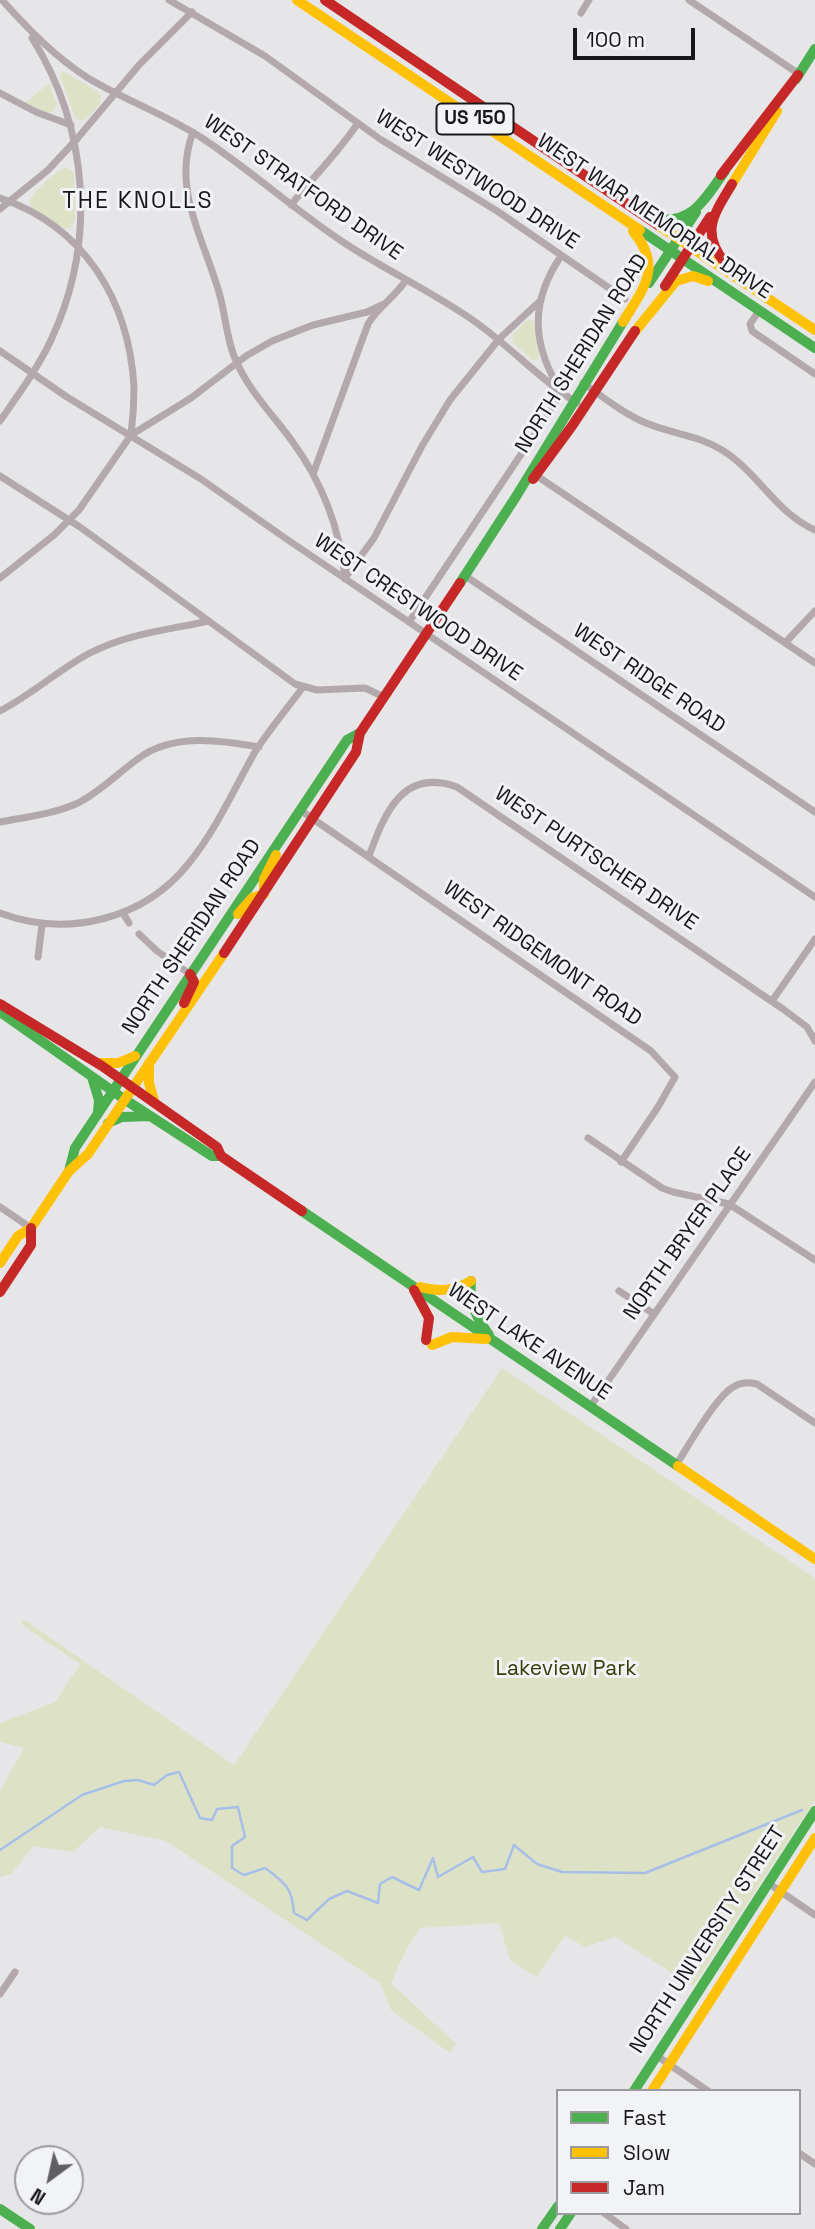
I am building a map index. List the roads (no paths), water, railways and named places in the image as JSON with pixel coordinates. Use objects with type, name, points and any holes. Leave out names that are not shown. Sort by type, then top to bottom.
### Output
[{"type":"main road","name":"WEST WAR MEMORIAL DRIVE","points":[[297,0],[815,348]]},
{"type":"main road","name":"WEST WAR MEMORIAL DRIVE","points":[[325,0],[815,330]]},
{"type":"main road","name":"NORTH SHERIDAN ROAD","points":[[533,474],[567,397],[583,383],[724,171],[799,74],[810,66],[815,48]]},
{"type":"main road","name":"NORTH SHERIDAN ROAD","points":[[0,1263],[18,1236],[31,1228],[69,1171],[88,1154],[264,894],[356,752],[360,733],[425,633],[533,474],[595,392],[732,184],[799,74]]},
{"type":"main road","points":[[617,197],[650,217],[676,222],[691,213],[724,171]]},
{"type":"main road","points":[[732,184],[711,221],[713,247],[731,268],[790,313]]},
{"type":"main road","points":[[582,191],[633,231],[645,245],[649,255],[648,276],[623,322]]},
{"type":"main road","points":[[632,335],[668,288],[684,277],[695,276],[706,280],[759,310]]},
{"type":"main road","name":"NORTH SHERIDAN ROAD","points":[[69,1171],[75,1148],[190,974],[347,740],[360,733]]},
{"type":"main road","points":[[218,932],[235,919],[249,900],[258,894],[264,894],[262,883],[274,861],[280,840]]},
{"type":"main road","points":[[183,1013],[184,999],[194,982],[190,974]]},
{"type":"main road","name":"WEST LAKE AVENUE","points":[[0,1004],[121,1078],[217,1147],[221,1156],[815,1559]]},
{"type":"main road","name":"WEST LAKE AVENUE","points":[[0,1012],[150,1116],[212,1156],[221,1156]]},
{"type":"main road","points":[[98,1063],[125,1063],[137,1054]]},
{"type":"main road","points":[[149,1063],[149,1083],[154,1101]]},
{"type":"main road","points":[[92,1077],[99,1100],[98,1114]]},
{"type":"main road","points":[[108,1123],[122,1117],[150,1116]]},
{"type":"main road","name":"NORTH SHERIDAN ROAD","points":[[0,1292],[31,1245],[31,1228]]},
{"type":"main road","points":[[411,1284],[446,1292],[471,1281],[469,1297],[472,1308],[493,1340]]},
{"type":"main road","points":[[411,1284],[429,1318],[429,1343],[450,1336],[493,1340]]},
{"type":"main road","name":"NORTH UNIVERSITY STREET","points":[[635,2089],[814,1815]]},
{"type":"main road","name":"NORTH UNIVERSITY STREET","points":[[653,2089],[815,1838]]},
{"type":"main road","points":[[0,2209],[30,2229]]},
{"type":"main road","points":[[542,2229],[556,2209]]},
{"type":"street","name":"WEST STRATFORD DRIVE","points":[[2,0],[66,62],[87,77],[193,132],[354,249],[465,314],[584,408]]},
{"type":"street","name":"WEST WESTWOOD DRIVE","points":[[169,0],[283,68],[395,149],[490,206],[625,299]]},
{"type":"street","points":[[580,13],[589,0]]},
{"type":"street","points":[[689,0],[799,74]]},
{"type":"street","points":[[0,209],[43,175],[149,54],[192,12]]},
{"type":"street","points":[[0,421],[49,344],[64,308],[79,247],[81,196],[71,125],[43,58],[22,22]]},
{"type":"street","points":[[0,93],[36,112],[71,125]]},
{"type":"street","points":[[291,205],[315,174],[338,152],[358,123]]},
{"type":"street","points":[[193,132],[185,159],[187,194],[237,363],[293,442],[325,497],[336,528],[345,579]]},
{"type":"street","points":[[0,198],[49,222],[65,234],[79,247],[104,280],[121,320],[133,377],[131,435]]},
{"type":"street","points":[[410,622],[567,397],[549,370],[542,352],[538,326],[540,302],[547,279],[561,256]]},
{"type":"street","points":[[313,474],[372,317],[397,293],[406,280]]},
{"type":"street","points":[[345,579],[374,538],[442,413],[499,339],[540,302]]},
{"type":"street","points":[[0,578],[69,520],[88,498],[131,435],[194,396],[250,353],[288,334],[367,312],[384,304]]},
{"type":"street","points":[[759,310],[751,323],[752,331],[815,374]]},
{"type":"street","name":"WEST CRESTWOOD DRIVE","points":[[0,351],[209,485],[815,897]]},
{"type":"street","points":[[583,383],[644,422],[701,438],[720,448],[746,468],[774,501],[815,536]]},
{"type":"street","points":[[533,474],[815,663]]},
{"type":"street","points":[[0,476],[69,520],[294,683],[317,690],[365,688],[384,696]]},
{"type":"street","points":[[793,517],[815,530]]},
{"type":"street","name":"WEST RIDGE ROAD","points":[[464,575],[815,812]]},
{"type":"street","points":[[785,643],[815,611]]},
{"type":"street","points":[[0,710],[25,697],[96,650],[138,635],[209,621]]},
{"type":"street","points":[[0,914],[42,925],[89,922],[123,913],[160,892],[186,867],[203,844],[259,747],[303,687]]},
{"type":"street","points":[[0,822],[55,811],[79,802],[140,757],[165,745],[195,741],[259,747]]},
{"type":"street","name":"WEST PURTSCHER DRIVE","points":[[369,856],[387,813],[401,795],[410,788],[427,783],[451,785],[468,793],[772,1001],[804,1024],[815,1041]]},
{"type":"street","name":"WEST RIDGEMONT ROAD","points":[[300,810],[651,1051],[675,1077],[659,1108],[621,1162]]},
{"type":"street","points":[[123,913],[129,923]]},
{"type":"street","points":[[38,957],[42,925]]},
{"type":"street","points":[[139,934],[157,951],[190,974]]},
{"type":"street","points":[[772,1001],[815,939]]},
{"type":"street","name":"NORTH BRYER PLACE","points":[[590,1407],[815,1082]]},
{"type":"street","points":[[588,1138],[667,1190],[729,1204],[815,1260]]},
{"type":"street","points":[[0,1207],[31,1228]]},
{"type":"street","points":[[619,1290],[654,1314]]},
{"type":"street","points":[[676,1465],[722,1398],[738,1384],[757,1384],[815,1423]]},
{"type":"street","points":[[768,1883],[815,1915]]},
{"type":"street","points":[[0,1994],[15,1972]]},
{"type":"street","points":[[657,2056],[705,2089]]},
{"type":"street","points":[[607,2215],[626,2229]]},
{"type":"waterway","points":[[0,1850],[82,1795],[124,1781],[138,1780],[154,1785],[167,1775],[179,1772],[200,1818],[212,1820],[217,1809],[238,1807],[245,1837],[232,1846],[232,1868],[244,1875],[265,1868],[286,1886],[294,1913],[307,1920],[329,1899],[347,1891],[378,1903],[380,1884],[392,1877],[419,1890],[433,1858],[438,1877],[473,1857],[482,1872],[505,1869],[514,1845],[537,1864],[562,1872],[645,1873],[802,1810]]},
{"type":"district","name":"THE KNOLLS","points":[[138,202]]},
{"type":"park label","name":"Lakeview Park","points":[[566,1669]]}]
